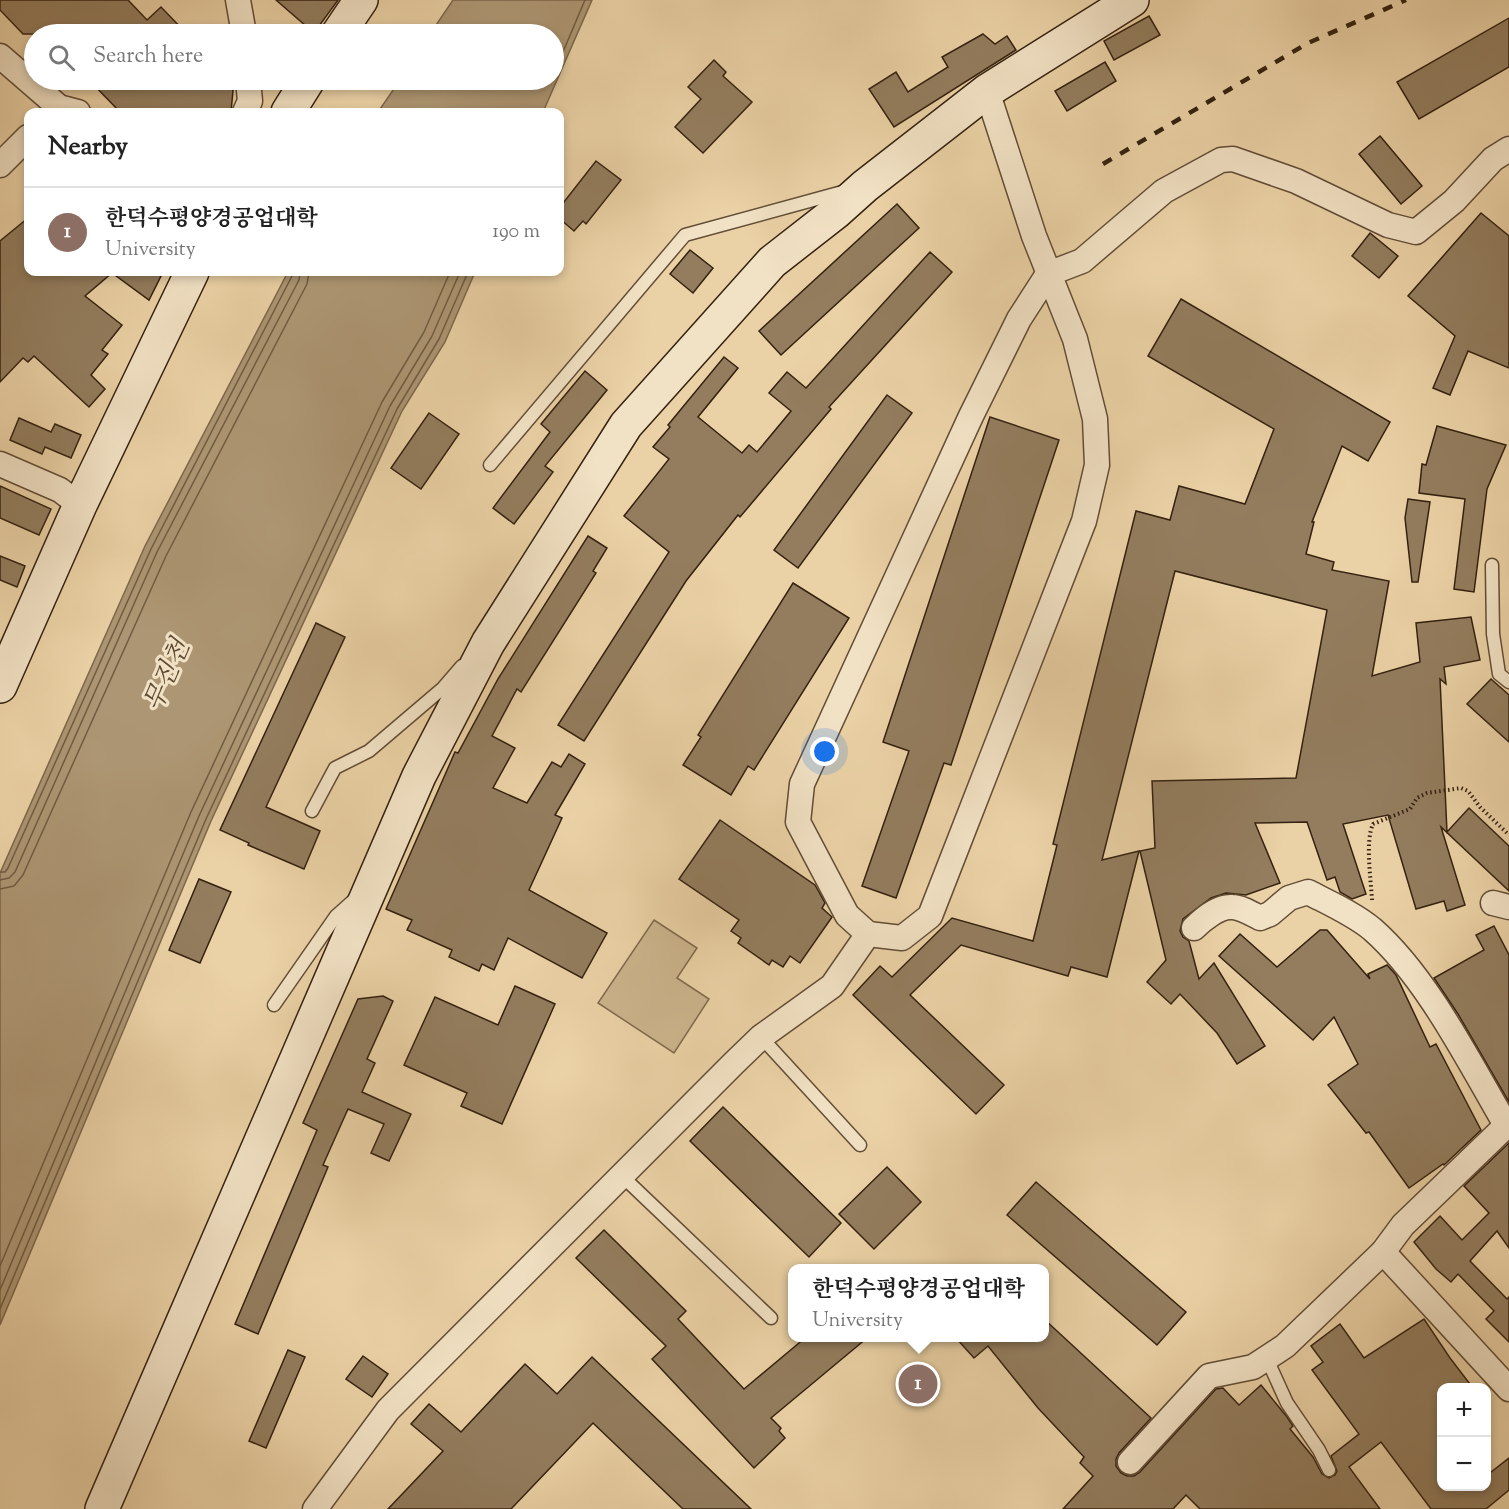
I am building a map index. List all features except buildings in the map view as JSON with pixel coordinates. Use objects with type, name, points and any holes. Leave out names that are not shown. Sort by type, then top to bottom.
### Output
[{"type":"street","points":[[238,0],[242,24]]},
{"type":"street","points":[[345,24],[362,0]]},
{"type":"street","points":[[102,1509],[419,777],[488,643],[626,425],[772,262],[836,212],[864,186],[987,91],[1132,0]]},
{"type":"street","points":[[0,56],[24,77]]},
{"type":"street","points":[[40,90],[61,108]]},
{"type":"street","points":[[247,108],[250,101],[249,90]]},
{"type":"street","points":[[291,108],[302,90]]},
{"type":"street","points":[[987,91],[1048,274],[1075,339],[1095,419],[1097,465],[1084,521],[930,916],[902,938],[868,934],[847,915],[798,822],[802,784],[971,416],[1019,319],[1048,274],[1082,261],[1164,191],[1221,160],[1233,159],[1296,181],[1388,225],[1416,232],[1454,201],[1493,159],[1509,149]]},
{"type":"street","points":[[0,165],[24,141]]},
{"type":"street","points":[[0,686],[80,505],[190,276]]},
{"type":"street","points":[[0,464],[60,490],[80,505]]},
{"type":"street","points":[[1130,1462],[1209,1376],[1253,1367],[1285,1346],[1383,1252],[1403,1225],[1508,1124],[1434,1003],[1395,953],[1370,928],[1308,892],[1289,898],[1270,914],[1260,918],[1234,906],[1203,918],[1194,928]]},
{"type":"street","points":[[315,1509],[388,1410],[734,1062],[761,1037],[832,986],[868,934]]},
{"type":"street","points":[[1383,1252],[1509,1389]]},
{"type":"lane","points":[[490,465],[685,235],[864,186]]},
{"type":"lane","points":[[1492,565],[1493,634],[1499,674],[1509,682]]},
{"type":"lane","points":[[312,811],[335,768],[378,744],[443,688],[455,672],[488,643]]},
{"type":"lane","points":[[274,1005],[336,916],[372,885]]},
{"type":"lane","points":[[761,1037],[860,1145]]},
{"type":"lane","points":[[621,1174],[771,1318]]},
{"type":"lane","points":[[1267,1359],[1287,1403],[1319,1450],[1329,1470]]},
{"type":"path","points":[[1370,928],[1372,914],[1368,848],[1373,824],[1410,809],[1417,798],[1427,793],[1461,788],[1468,791],[1509,835]]},
{"type":"shaded area","points":[[654,920],[697,948],[677,978],[709,999],[674,1053],[598,1003]]},
{"type":"water","points":[[453,0],[592,0],[564,64],[564,24],[437,24]]},
{"type":"water","points":[[393,90],[553,90],[545,108],[381,108]]},
{"type":"water","name":"무진천","points":[[286,276],[473,276],[445,342],[402,411],[211,821],[0,1325],[0,873],[145,546]]},
{"type":"railway","points":[[1103,164],[1308,43],[1406,0]]},
{"type":"place","name":"한덕수평양경공업대학","points":[[918,1384]]}]
